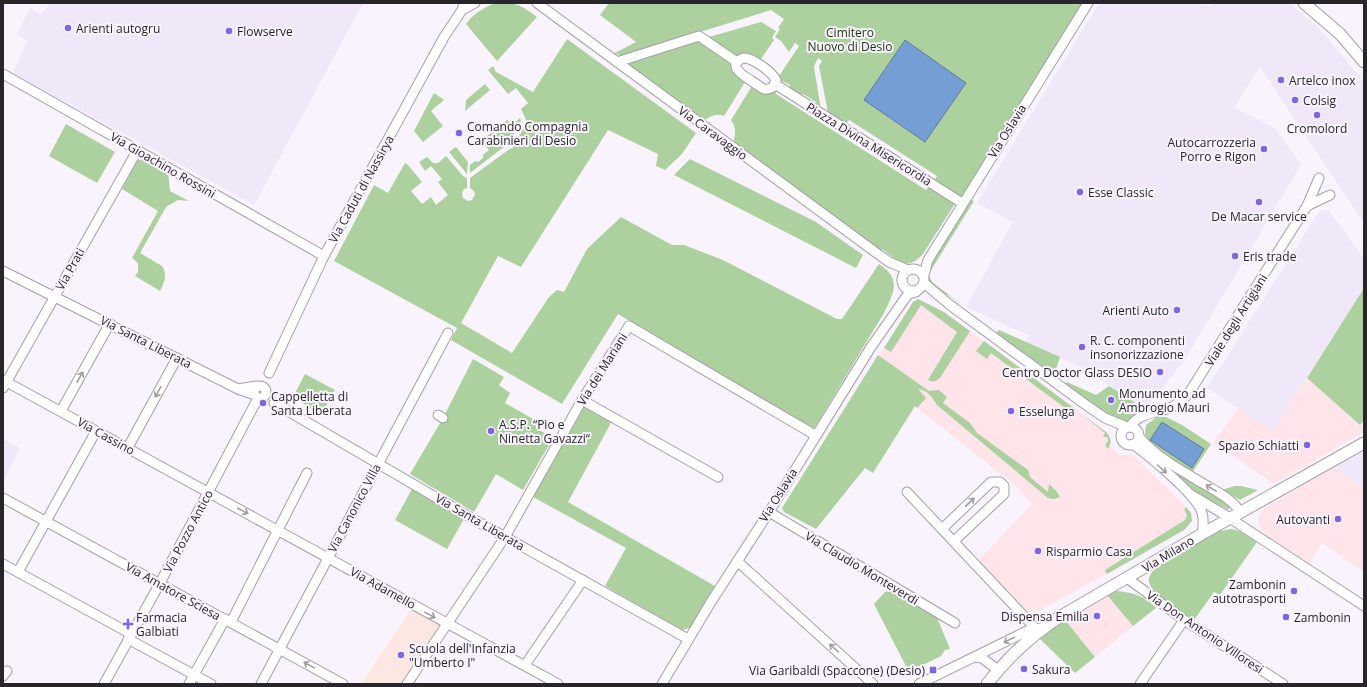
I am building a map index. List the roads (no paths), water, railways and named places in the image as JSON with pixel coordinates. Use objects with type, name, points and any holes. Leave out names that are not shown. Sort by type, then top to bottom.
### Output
[{"type":"main road","points":[[1304,3],[1340,34],[1364,62]]},
{"type":"main road","name":"Via Milano","points":[[987,684],[998,670],[1040,628],[1230,518],[1364,443]]},
{"type":"street","name":"Via Caduti di Nassirya","points":[[260,392],[267,382],[269,373],[306,291],[324,256],[444,37],[463,7],[475,3]]},
{"type":"street","name":"Via Caravaggio","points":[[537,3],[907,276]]},
{"type":"street","name":"Via Oslavia","points":[[662,684],[688,639],[871,347],[898,307],[909,294],[921,285],[928,260],[962,203],[1088,3]]},
{"type":"street","points":[[617,62],[700,36],[737,62],[736,66],[738,71],[763,88],[771,88],[775,84]]},
{"type":"street","name":"Piazza Divina Misericordia","points":[[737,62],[743,58],[750,59],[772,74],[776,80],[775,84],[962,203]]},
{"type":"street","name":"Via Gioachino Rossini","points":[[3,74],[324,256]]},
{"type":"street","name":"Via Prati","points":[[4,383],[137,150]]},
{"type":"street","name":"Viale degli Artigiani","points":[[1129,427],[1132,422],[1139,418],[1170,408],[1189,393],[1307,206],[1318,178]]},
{"type":"street","points":[[1307,206],[1330,195]]},
{"type":"street","name":"Via Oslavia","points":[[898,307],[907,276],[928,260]]},
{"type":"street","name":"Via Santa Liberata","points":[[3,270],[238,389],[260,392],[274,403],[688,639]]},
{"type":"street","points":[[922,272],[921,285],[908,291],[907,276],[922,272]]},
{"type":"street","points":[[921,285],[1086,405],[1114,427],[1124,443],[1127,444],[1136,438],[1148,415]]},
{"type":"street","points":[[61,411],[110,323]]},
{"type":"street","name":"Via dei Mariani","points":[[407,684],[505,536],[582,400],[629,326],[815,435]]},
{"type":"street","name":"Via Canonico Villa","points":[[261,684],[448,333]]},
{"type":"street","points":[[128,449],[177,358]]},
{"type":"street","name":"Via Cassino","points":[[4,383],[61,411],[208,492]]},
{"type":"street","name":"Via Pozzo Antico","points":[[104,684],[160,584],[260,392]]},
{"type":"street","points":[[582,400],[718,477]]},
{"type":"street","points":[[1086,405],[1105,418],[1136,429],[1136,438],[1144,452],[1190,494],[1199,506],[1203,513],[1202,534]]},
{"type":"street","points":[[1121,437],[1122,431],[1129,427]]},
{"type":"street","points":[[18,572],[96,431]]},
{"type":"street","points":[[1136,438],[1166,460],[1231,501],[1241,512]]},
{"type":"street","points":[[189,684],[228,620],[308,473]]},
{"type":"street","points":[[942,529],[991,482],[1000,482],[1004,486],[1004,494],[954,542]]},
{"type":"street","name":"Via Adamello","points":[[208,492],[558,684]]},
{"type":"street","points":[[907,492],[954,542],[1040,628]]},
{"type":"street","points":[[1190,494],[1363,602]]},
{"type":"street","name":"Via Amatore Sciesa","points":[[3,498],[343,684]]},
{"type":"street","name":"Via Claudio Monteverdi","points":[[769,512],[956,623]]},
{"type":"street","points":[[737,561],[873,684]]},
{"type":"street","points":[[3,564],[211,684]]},
{"type":"street","name":"Via Don Antonio Villoresi","points":[[1127,578],[1184,620],[1283,684]]},
{"type":"street","points":[[525,665],[583,580]]},
{"type":"street","points":[[1140,684],[1184,620]]},
{"type":"street","points":[[919,684],[1029,630],[1040,628]]},
{"type":"street","points":[[976,657],[982,658],[998,670]]},
{"type":"water","points":[[905,40],[966,83],[925,142],[864,100]]},
{"type":"water","points":[[1162,422],[1204,449],[1192,468],[1150,440]]},
{"type":"place","name":"Arienti autogru","points":[[68,28]]},
{"type":"place","name":"Flowserve","points":[[229,31]]},
{"type":"place","name":"Artelco inox","points":[[1281,80]]},
{"type":"place","name":"Colsig","points":[[1295,100]]},
{"type":"place","name":"Cromolord","points":[[1317,115]]},
{"type":"place","name":"Comando Compagnia Carabinieri di Desio","points":[[459,133]]},
{"type":"place","name":"Autocarrozzeria Porro e Rigon","points":[[1264,149]]},
{"type":"place","name":"Esse Classic","points":[[1080,192]]},
{"type":"place","name":"De Macar service","points":[[1259,202]]},
{"type":"place","name":"Eris trade","points":[[1235,256]]},
{"type":"place","name":"Arienti Auto","points":[[1177,310]]},
{"type":"place","name":"R. C. componenti insonorizzazione","points":[[1082,347]]},
{"type":"place","name":"Centro Doctor Glass DESIO","points":[[1160,372]]},
{"type":"place","name":"Monumento ad Ambrogio Mauri","points":[[1111,400]]},
{"type":"place","name":"Cappelletta di Santa Liberata","points":[[263,403]]},
{"type":"place","name":"Esselunga","points":[[1011,411]]},
{"type":"place","name":"A.S.P. “Pio e Ninetta Gavazzi“","points":[[491,431]]},
{"type":"place","name":"Spazio Schiatti","points":[[1307,445]]},
{"type":"place","name":"Autovanti","points":[[1338,519]]},
{"type":"place","name":"Risparmio Casa","points":[[1038,551]]},
{"type":"place","name":"Zambonin autotrasporti","points":[[1294,591]]},
{"type":"place","name":"Dispensa Emilia","points":[[1097,616]]},
{"type":"place","name":"Zambonin","points":[[1286,617]]},
{"type":"place","name":"Farmacia Galbiati","points":[[128,624]]},
{"type":"place","name":"Scuola dell'Infanzia \"Umberto I\"","points":[[401,655]]},
{"type":"place","name":"Sakura","points":[[1024,669]]},
{"type":"place","name":"Via Garibaldi (Spaccone) (Desio)","points":[[933,670]]},
{"type":"park label","name":"Cimitero Nuovo di Desio","points":[[850,39]]}]
